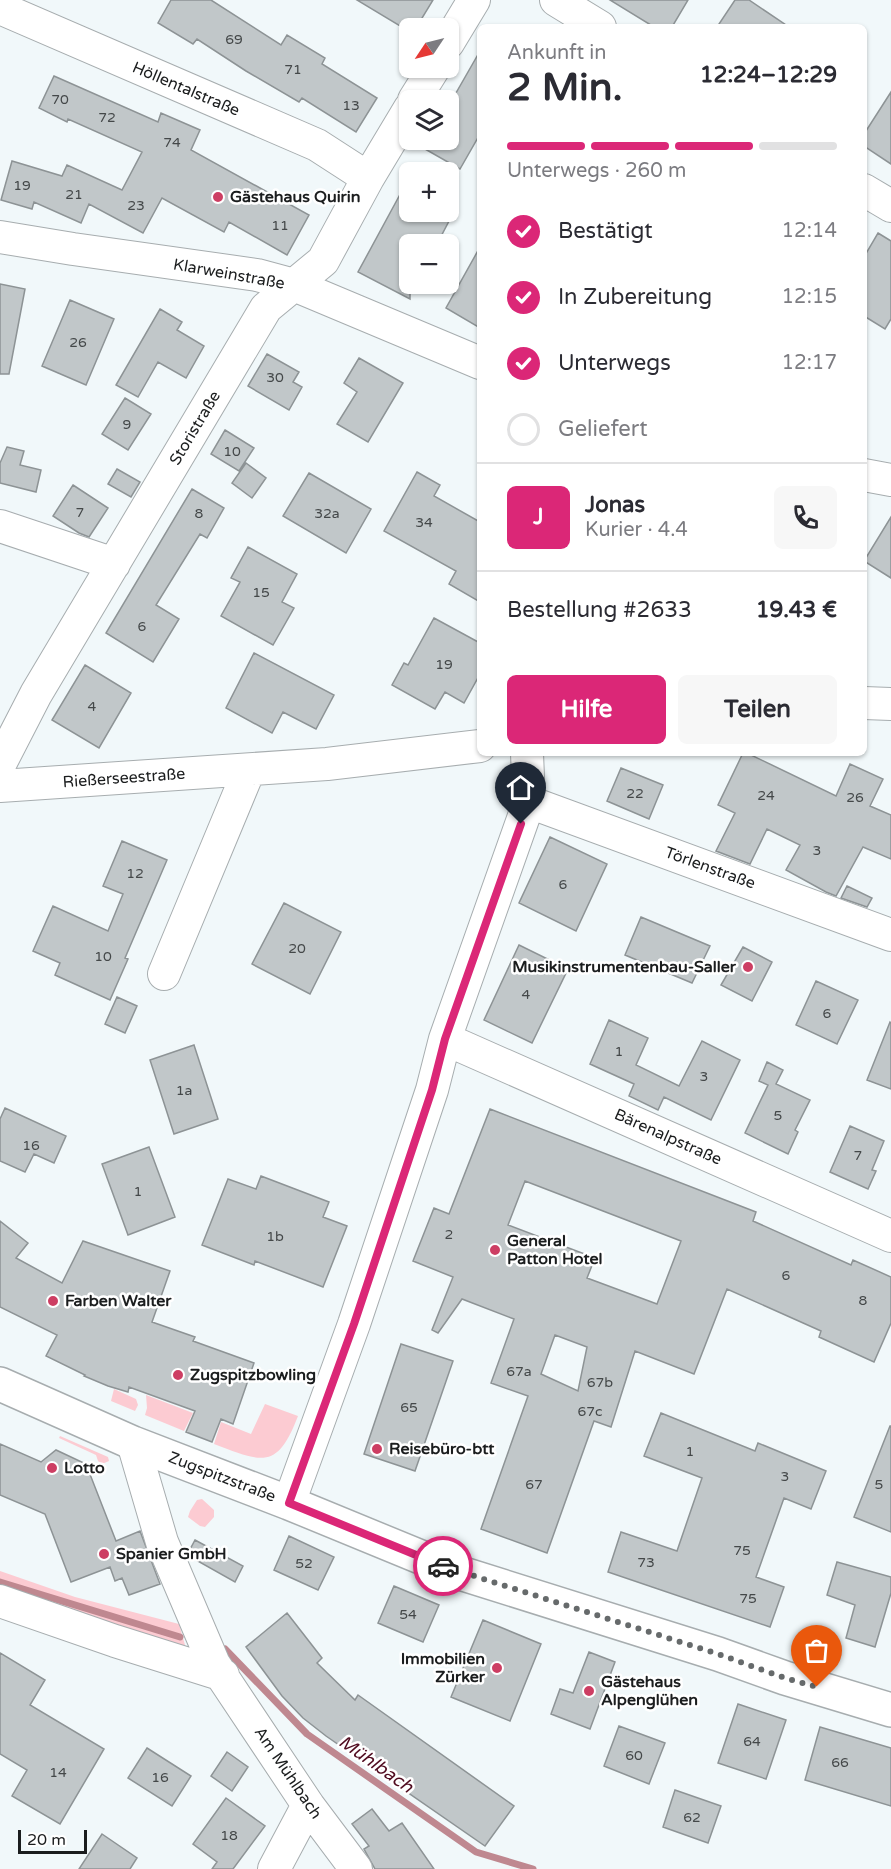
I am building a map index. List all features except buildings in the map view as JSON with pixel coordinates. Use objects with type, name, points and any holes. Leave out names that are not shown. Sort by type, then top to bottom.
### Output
[{"type":"main road","name":"Zugspitzstraße","points":[[0,1384],[133,1443],[289,1503],[457,1572],[891,1710]]},
{"type":"street","points":[[459,25],[474,0]]},
{"type":"street","points":[[556,0],[595,24]]},
{"type":"street","name":"Höllentalstraße","points":[[0,8],[317,145],[368,178]]},
{"type":"street","name":"Storistraße","points":[[0,764],[36,694],[266,308],[323,261],[399,126]]},
{"type":"street","points":[[867,192],[891,206]]},
{"type":"street","name":"Klarweinstraße","points":[[0,237],[257,275],[294,285],[477,362]]},
{"type":"street","points":[[867,476],[891,480]]},
{"type":"street","points":[[0,526],[114,564]]},
{"type":"street","points":[[867,704],[891,704]]},
{"type":"street","name":"Rießerseestraße","points":[[0,786],[327,764],[477,746]]},
{"type":"street","points":[[289,1503],[358,1313],[432,1090],[445,1039],[529,802],[527,756]]},
{"type":"street","points":[[164,975],[249,770]]},
{"type":"street","name":"Törlenstraße","points":[[529,802],[891,934]]},
{"type":"street","name":"Bärenalpstraße","points":[[445,1039],[891,1236]]},
{"type":"street","name":"Am Mühlbach","points":[[133,1443],[162,1542],[218,1670],[308,1805],[356,1869]]},
{"type":"street","points":[[0,1601],[93,1634],[218,1670]]},
{"type":"street","points":[[274,1869],[308,1805]]},
{"type":"shaded area","points":[[114,1389],[136,1399],[138,1405],[135,1411],[111,1401]]},
{"type":"shaded area","points":[[146,1395],[193,1413],[184,1431],[145,1415]]},
{"type":"shaded area","points":[[265,1404],[298,1416],[283,1446],[275,1454],[256,1458],[214,1444],[221,1422],[251,1434]]},
{"type":"shaded area","points":[[60,1436],[108,1457],[109,1461],[102,1464],[96,1455],[59,1438]]},
{"type":"shaded area","points":[[202,1499],[214,1510],[214,1517],[205,1527],[188,1517],[197,1500]]},
{"type":"shaded area","points":[[0,1571],[75,1597],[179,1624],[189,1659],[0,1597]]},
{"type":"waterway","name":"Mühlbach","points":[[0,1582],[180,1637]]},
{"type":"waterway","name":"Mühlbach","points":[[225,1649],[307,1734],[476,1852],[533,1869]]},
{"type":"way so far","points":[[443,1566],[817,1687]]},
{"type":"place","name":"Gästehaus Quirin","points":[[218,197]]},
{"type":"place","name":"Musikinstrumentenbau-Saller","points":[[748,967]]},
{"type":"place","name":"General Patton Hotel","points":[[495,1250]]},
{"type":"place","name":"Farben Walter","points":[[53,1301]]},
{"type":"place","name":"Zugspitzbowling","points":[[178,1375]]},
{"type":"place","name":"Reisebüro-btt","points":[[377,1449]]},
{"type":"place","name":"Lotto","points":[[52,1468]]},
{"type":"place","name":"Spanier GmbH","points":[[104,1554]]},
{"type":"place","name":"Immobilien Zürker","points":[[497,1668]]},
{"type":"place","name":"Gästehaus Alpenglühen","points":[[589,1691]]},
{"type":"route","points":[[443,1566],[289,1503],[354,1324],[432,1090],[445,1039],[521,824]]}]
